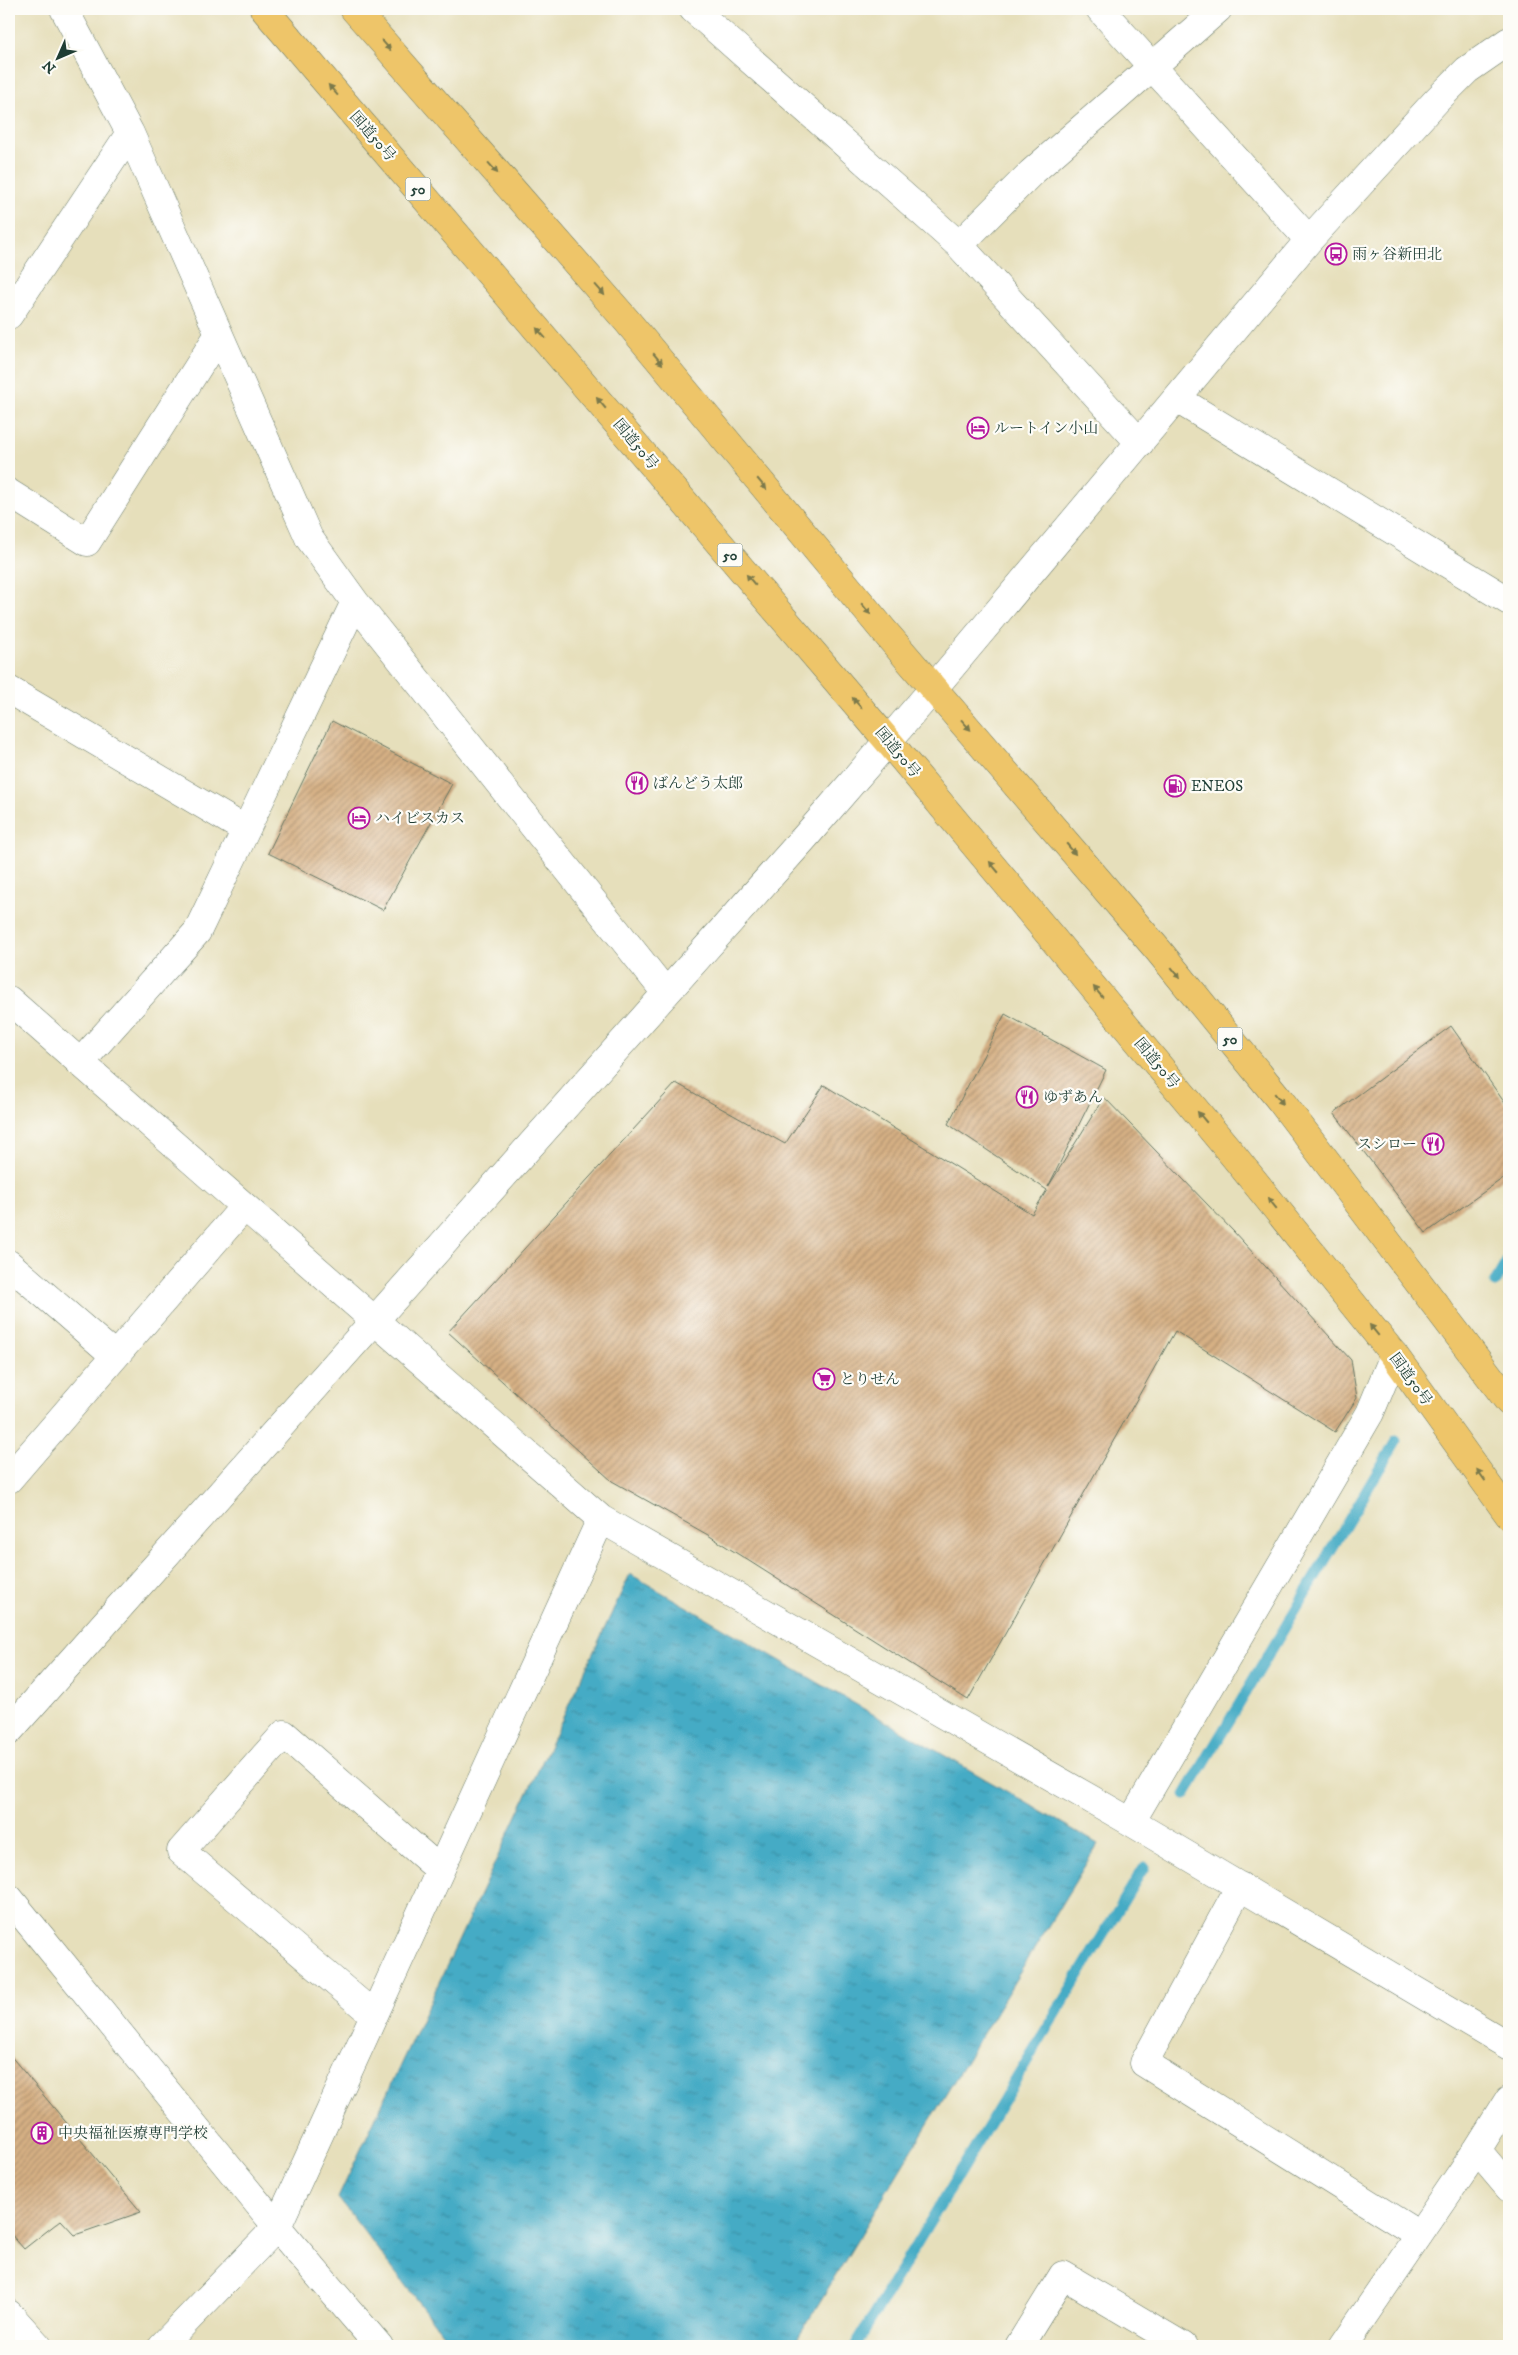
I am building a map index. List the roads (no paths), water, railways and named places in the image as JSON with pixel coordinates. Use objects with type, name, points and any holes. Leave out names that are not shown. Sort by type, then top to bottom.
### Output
[{"type":"highway","name":"国道50号","points":[[264,9],[888,740],[1233,1155],[1394,1355],[1509,1515]]},
{"type":"highway","name":"50","points":[[354,9],[627,321],[933,689],[1158,950],[1280,1100],[1509,1402]]},
{"type":"street","points":[[64,9],[130,133],[309,538],[356,602],[666,993]]},
{"type":"street","points":[[693,9],[959,245],[1140,443]]},
{"type":"street","points":[[1100,9],[1309,240]]},
{"type":"street","points":[[959,245],[1031,173],[1218,9]]},
{"type":"street","points":[[9,1731],[666,993],[933,689],[1309,240],[1437,100],[1468,70],[1509,41]]},
{"type":"street","points":[[9,316],[130,133]]},
{"type":"street","points":[[9,493],[87,542],[219,334]]},
{"type":"street","points":[[1177,399],[1509,601]]},
{"type":"street","points":[[80,1062],[197,932],[356,602]]},
{"type":"street","points":[[9,690],[246,830]]},
{"type":"street","points":[[9,1000],[601,1519],[1131,1822],[1509,2046]]},
{"type":"street","points":[[9,1479],[114,1355],[244,1207]]},
{"type":"street","points":[[9,1264],[114,1355]]},
{"type":"street","points":[[1131,1822],[1370,1413],[1394,1355]]},
{"type":"street","points":[[162,2346],[277,2227],[601,1519]]},
{"type":"street","points":[[374,2015],[181,1851],[284,1734],[440,1870]]},
{"type":"street","points":[[1240,1886],[1144,2063],[1419,2234]]},
{"type":"street","points":[[9,1898],[277,2227],[379,2346]]},
{"type":"street","points":[[1343,2346],[1477,2150],[1509,2099]]},
{"type":"street","points":[[1477,2150],[1509,2188]]},
{"type":"street","points":[[1019,2346],[1063,2274],[1183,2346]]},
{"type":"street","points":[[9,2314],[38,2346]]},
{"type":"water","points":[[630,1574],[1098,1844],[793,2346],[452,2346],[338,2198]]},
{"type":"waterway","points":[[1495,1282],[1509,1258]]},
{"type":"waterway","points":[[1185,1795],[1396,1441]]},
{"type":"waterway","points":[[855,2346],[1144,1867]]},
{"type":"place","name":"雨ヶ谷新田北","points":[[1336,254]]},
{"type":"place","name":"ルートイン小山","points":[[978,428]]},
{"type":"place","name":"ばんどう太郎","points":[[637,783]]},
{"type":"place","name":"ENEOS","points":[[1175,786]]},
{"type":"place","name":"ハイビスカス","points":[[359,818]]},
{"type":"place","name":"ゆずあん","points":[[1027,1097]]},
{"type":"place","name":"スシロー","points":[[1433,1144]]},
{"type":"place","name":"とりせん","points":[[824,1379]]},
{"type":"place","name":"中央福祉医療専門学校","points":[[42,2133]]}]
